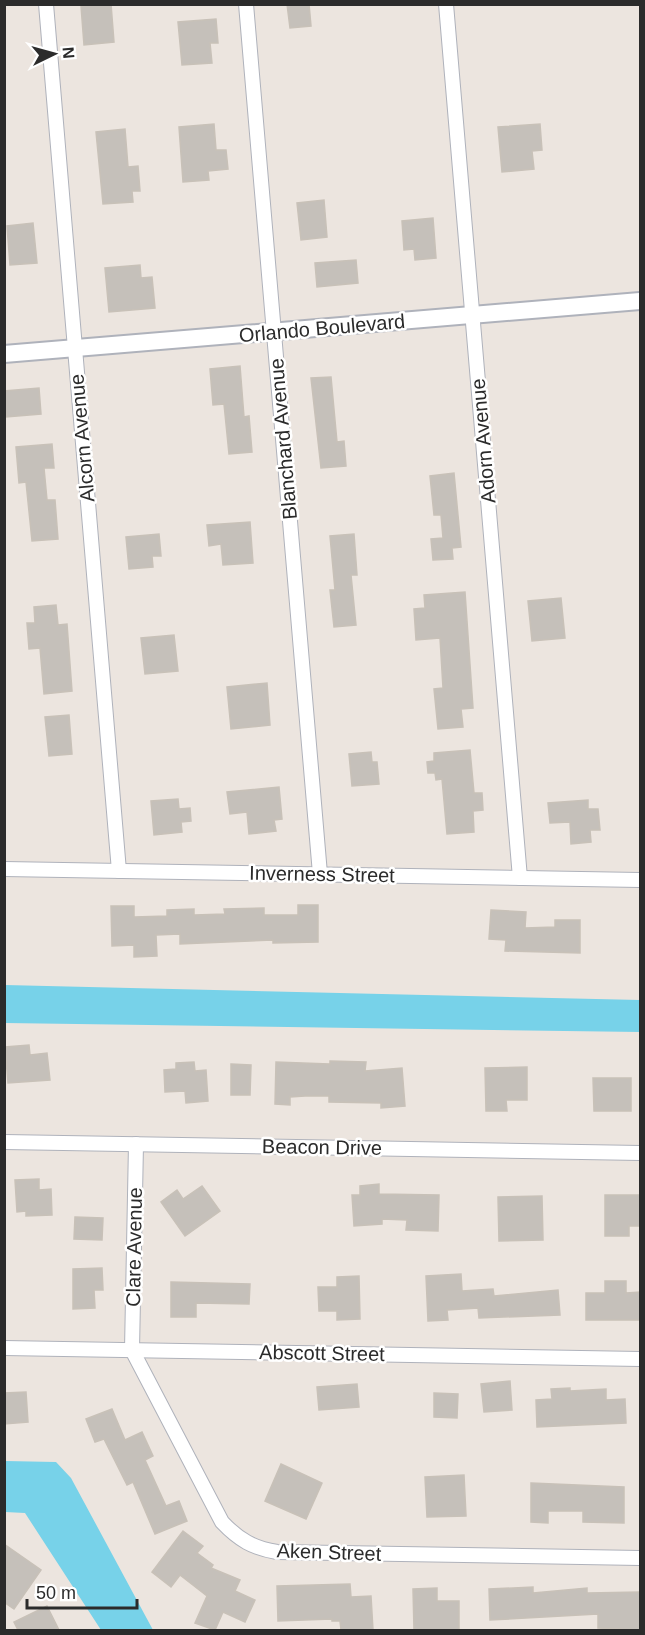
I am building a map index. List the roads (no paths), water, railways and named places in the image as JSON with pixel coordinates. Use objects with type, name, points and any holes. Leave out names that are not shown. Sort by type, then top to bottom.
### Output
[{"type":"street","name":"Alcorn Avenue","points":[[46,4],[119,871]]},
{"type":"street","name":"Blanchard Avenue","points":[[246,4],[320,874]]},
{"type":"street","name":"Adorn Avenue","points":[[446,4],[520,878]]},
{"type":"street","name":"Orlando Boulevard","points":[[4,354],[640,301]]},
{"type":"street","name":"Inverness Street","points":[[4,869],[640,880]]},
{"type":"street","name":"Beacon Drive","points":[[4,1142],[640,1153]]},
{"type":"street","name":"Clare Avenue","points":[[132,1350],[135,1144]]},
{"type":"street","name":"Abscott Street","points":[[4,1348],[640,1359]]},
{"type":"street","name":"Aken Street","points":[[132,1350],[222,1522],[238,1538],[257,1549],[277,1552],[640,1558]]},
{"type":"water","points":[[5,985],[640,1000],[640,1032],[5,1023]]},
{"type":"water","points":[[5,1461],[56,1462],[71,1478],[153,1630],[101,1630],[25,1513],[5,1512]]}]
